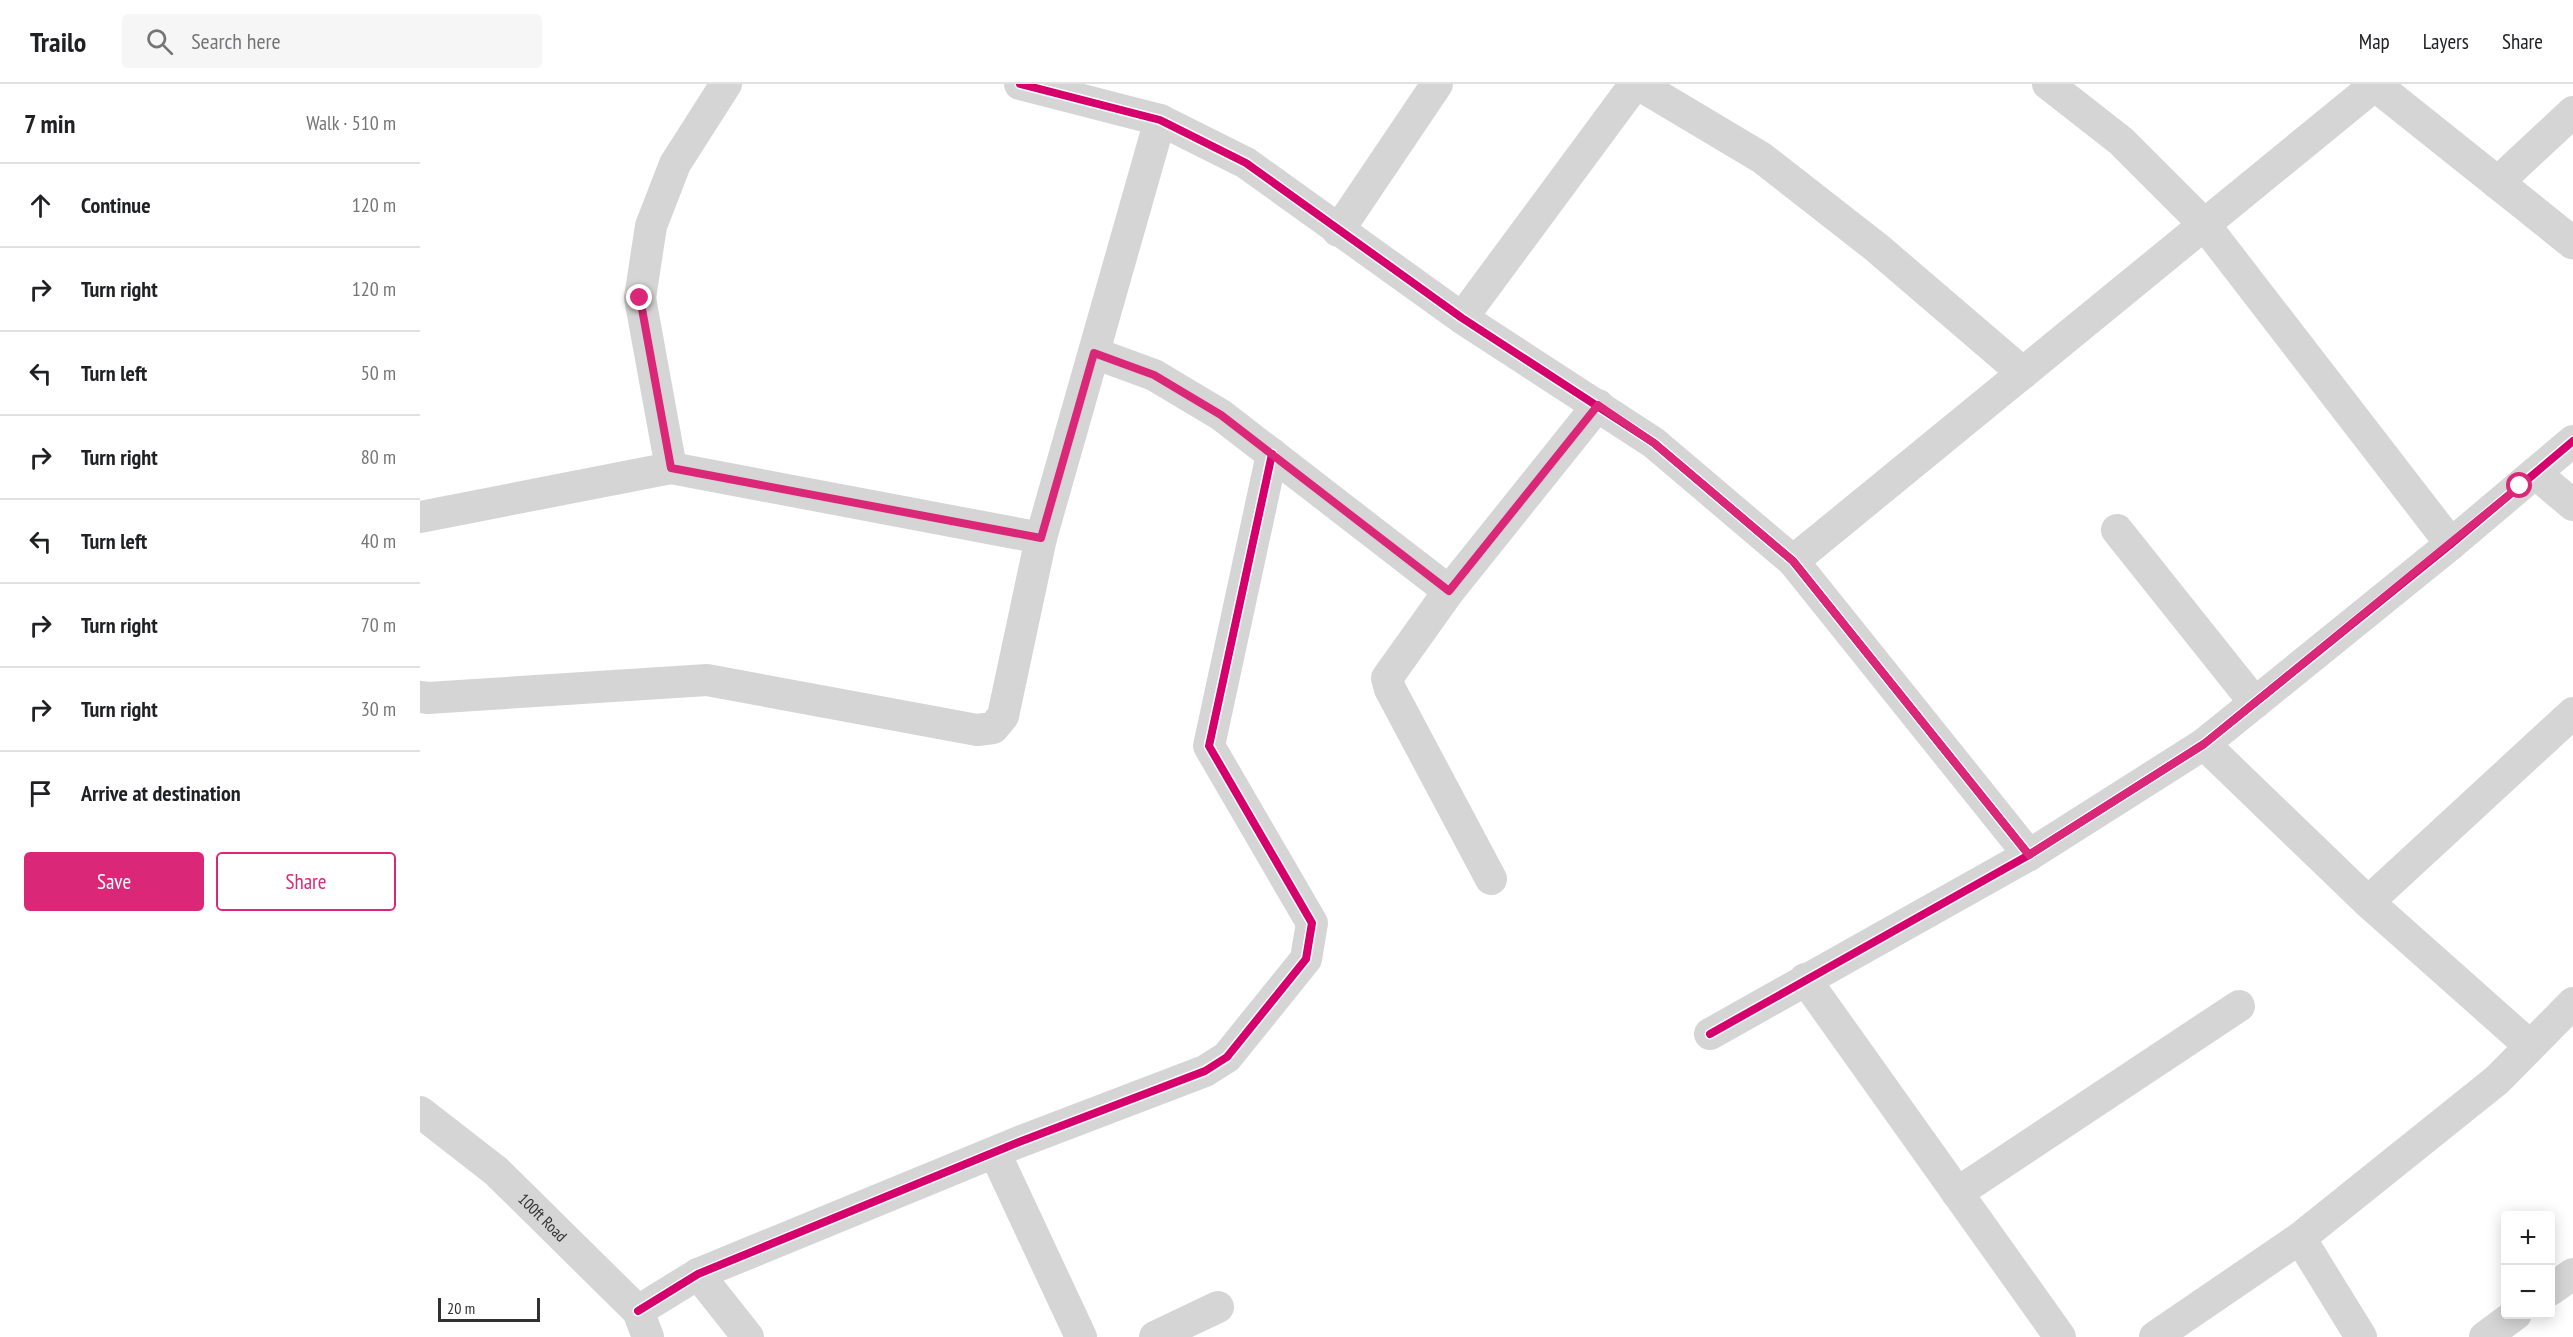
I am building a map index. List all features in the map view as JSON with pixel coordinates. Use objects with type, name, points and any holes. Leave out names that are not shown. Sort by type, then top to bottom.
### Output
[{"type":"street","points":[[671,468],[640,298],[651,226],[675,164],[726,84]]},
{"type":"street","points":[[1020,84],[1160,120],[1246,163],[1462,318],[1654,443],[1793,561],[2029,855]]},
{"type":"street","points":[[1338,231],[1437,84]]},
{"type":"street","points":[[1462,318],[1636,84],[1762,158],[1876,247],[2023,373]]},
{"type":"street","points":[[2048,84],[2121,141],[2204,224],[2451,543]]},
{"type":"street","points":[[1793,561],[2374,85],[2573,243]]},
{"type":"street","points":[[2498,183],[2573,112]]},
{"type":"street","points":[[420,697],[707,680],[977,730],[993,728],[1003,716],[1041,538],[1160,120]]},
{"type":"street","points":[[1094,353],[1154,375],[1221,415],[1449,591]]},
{"type":"street","points":[[1491,879],[1389,689],[1387,678],[1449,591],[1598,405]]},
{"type":"street","points":[[1710,1034],[2029,855],[2204,744],[2573,441]]},
{"type":"street","points":[[643,1324],[698,1274],[995,1153],[1205,1071],[1227,1057],[1306,959],[1312,923],[1209,746],[1272,454]]},
{"type":"street","points":[[420,517],[671,468],[1041,538]]},
{"type":"street","points":[[2535,472],[2573,505]]},
{"type":"street","points":[[2117,530],[2254,703]]},
{"type":"street","points":[[2368,902],[2573,712]]},
{"type":"street","points":[[2204,744],[2368,902],[2530,1046]]},
{"type":"street","points":[[1805,979],[2060,1337]]},
{"type":"street","points":[[2155,1337],[2300,1238],[2497,1080],[2573,1003]]},
{"type":"street","points":[[1957,1193],[2239,1006]]},
{"type":"street","name":"100ft Road","points":[[420,1112],[496,1171],[643,1324]]},
{"type":"street","points":[[995,1153],[1081,1337]]},
{"type":"street","points":[[2300,1238],[2361,1337]]},
{"type":"street","points":[[698,1274],[748,1337]]},
{"type":"street","points":[[2555,1287],[2573,1274]]},
{"type":"street","points":[[1155,1337],[1218,1307]]},
{"type":"street","points":[[2485,1337],[2509,1319]]},
{"type":"cycle path","points":[[1020,84],[1160,120],[1246,163],[1462,318],[1654,443],[1793,561],[2029,855]]},
{"type":"cycle path","points":[[1710,1034],[2029,855],[2204,744],[2451,544],[2573,441]]},
{"type":"cycle path","points":[[638,1311],[698,1274],[1019,1142],[1205,1071],[1227,1057],[1306,959],[1312,923],[1209,746],[1272,454]]},
{"type":"route","points":[[640,298],[671,468],[1041,538],[1094,353],[1154,375],[1221,415],[1449,591],[1598,405],[1654,443],[1793,561],[2029,855],[2204,744],[2520,486]]}]
